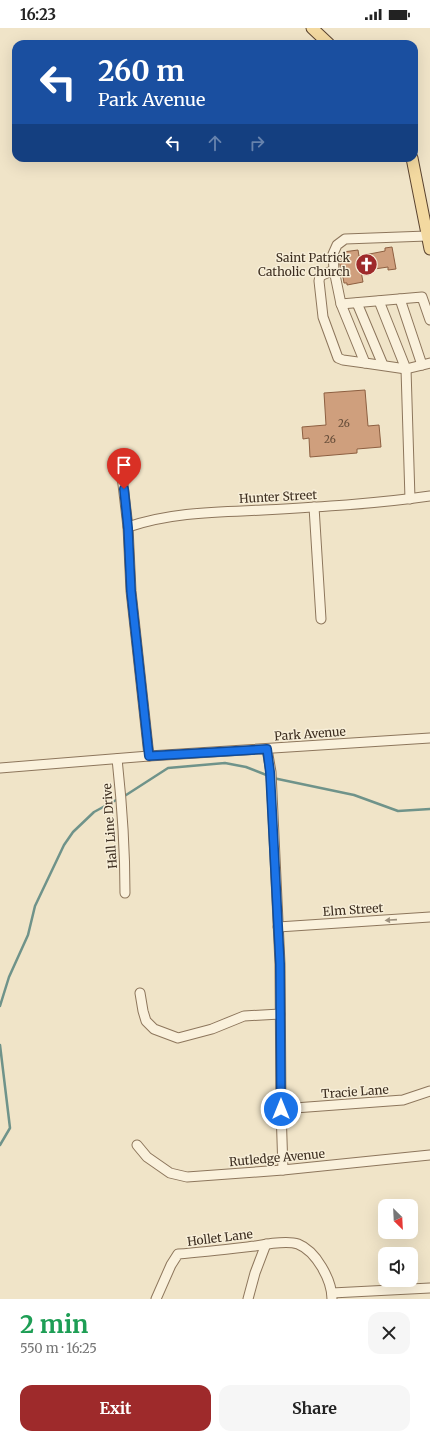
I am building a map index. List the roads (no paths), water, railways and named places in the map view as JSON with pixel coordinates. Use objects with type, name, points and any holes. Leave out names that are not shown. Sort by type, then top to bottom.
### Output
[{"type":"main road","points":[[312,28],[325,40]]},
{"type":"main road","points":[[413,162],[430,249]]},
{"type":"street","points":[[365,363],[341,304],[334,270],[333,254],[337,245],[345,239],[427,236]]},
{"type":"street","points":[[334,270],[320,276],[319,281],[322,317],[338,358],[406,369],[426,364],[400,299]]},
{"type":"street","points":[[341,304],[422,297],[430,320]]},
{"type":"street","points":[[379,301],[406,369],[410,499]]},
{"type":"street","points":[[357,303],[383,365]]},
{"type":"street","points":[[122,476],[128,528],[131,591],[149,756]]},
{"type":"street","name":"Hunter Street","points":[[128,528],[159,518],[203,513],[314,507],[430,496]]},
{"type":"street","points":[[314,507],[321,619]]},
{"type":"street","name":"Park Avenue","points":[[0,768],[149,756],[430,738]]},
{"type":"street","points":[[267,749],[271,784],[280,964],[283,1170]]},
{"type":"street","name":"Hall Line Drive","points":[[117,759],[125,844],[125,893]]},
{"type":"street","name":"Elm Street","points":[[278,928],[430,917]]},
{"type":"street","points":[[140,993],[146,1021],[154,1029],[178,1038],[212,1029],[244,1016],[280,1014]]},
{"type":"street","name":"Tracie Lane","points":[[281,1109],[403,1100],[430,1091]]},
{"type":"street","name":"Rutledge Avenue","points":[[137,1145],[147,1157],[170,1173],[187,1177],[283,1170],[430,1155]]},
{"type":"street","points":[[248,1299],[255,1273],[266,1244],[297,1243],[307,1249],[329,1279],[332,1296],[430,1288]]},
{"type":"street","name":"Hollet Lane","points":[[156,1299],[171,1265],[178,1254],[266,1244]]},
{"type":"waterway","points":[[123,797],[168,768],[225,763],[246,767],[269,776]]},
{"type":"waterway","points":[[273,778],[354,795],[398,811],[430,809]]},
{"type":"waterway","points":[[0,1006],[9,977],[28,935],[35,906],[64,845],[73,832],[94,812],[118,799]]},
{"type":"waterway","points":[[0,1045],[10,1128],[0,1145]]},
{"type":"place","name":"Saint Patrick Catholic Church","points":[[366,265]]}]
